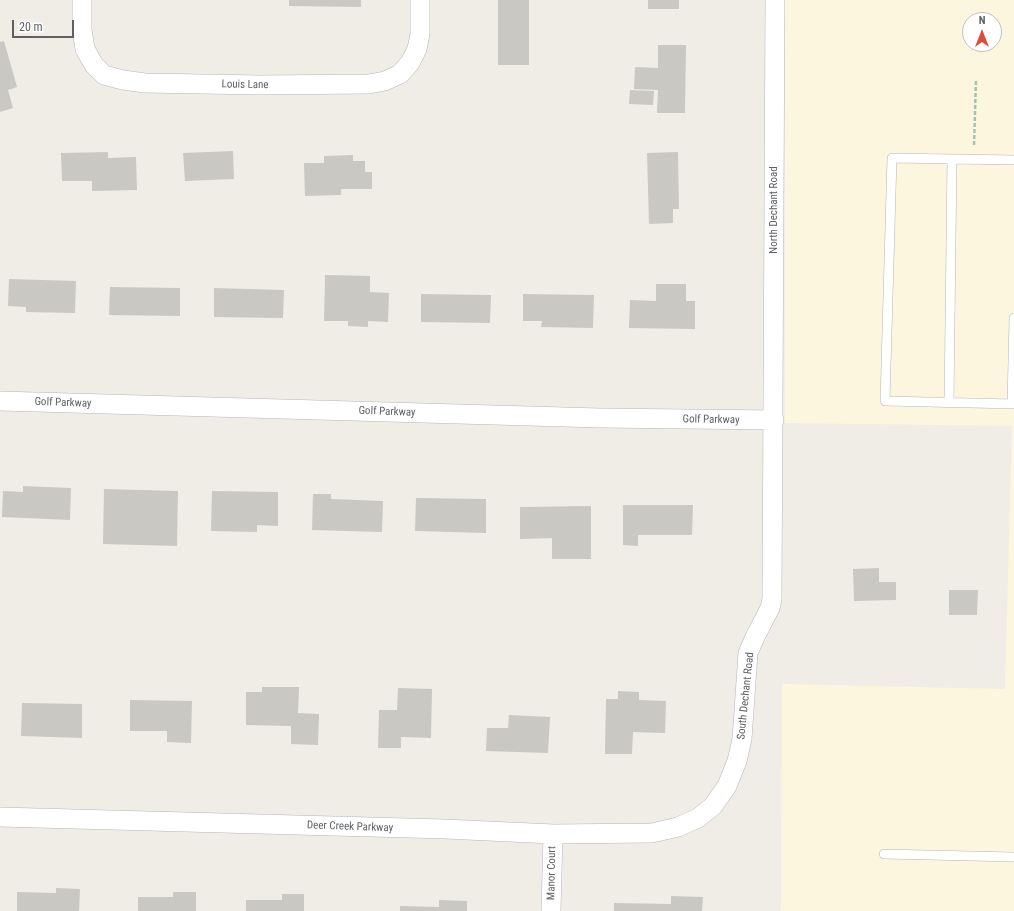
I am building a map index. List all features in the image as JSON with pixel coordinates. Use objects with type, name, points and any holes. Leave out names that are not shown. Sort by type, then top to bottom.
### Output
[{"type":"street","name":"Louis Lane","points":[[82,0],[83,36],[85,49],[94,65],[104,75],[123,80],[145,83],[261,85],[369,84],[385,81],[400,74],[410,64],[417,49],[420,34],[420,0]]},
{"type":"street","name":"North Dechant Road","points":[[774,420],[775,0]]},
{"type":"street","name":"Golf Parkway","points":[[0,401],[608,418],[774,420]]},
{"type":"street","name":"South Dechant Road","points":[[698,818],[713,806],[727,786],[737,761],[742,740],[748,653],[770,608],[774,420]]},
{"type":"street","name":"Deer Creek Parkway","points":[[0,817],[445,829],[553,834],[652,833],[678,827],[698,818]]},
{"type":"street","name":"Manor Court","points":[[551,911],[553,834]]},
{"type":"lane","points":[[1014,160],[892,158],[885,401],[1013,404],[1014,318]]},
{"type":"lane","points":[[949,402],[952,159]]},
{"type":"lane","points":[[884,854],[1014,857]]},
{"type":"path","points":[[974,159],[976,80]]},
{"type":"shaded area","points":[[785,0],[1014,0],[1014,911],[781,911],[782,684],[1005,689],[1012,426],[785,423]]},
{"type":"building","points":[[289,0],[361,0],[361,7],[289,6]]},
{"type":"building","points":[[498,0],[529,0],[529,65],[498,65]]},
{"type":"building","points":[[648,0],[679,0],[679,9],[648,9]]},
{"type":"building","points":[[4,41],[17,87],[8,90],[13,108],[0,112],[0,42]]},
{"type":"building","points":[[658,45],[686,45],[685,113],[657,113],[658,90],[634,89],[635,67],[658,68]]},
{"type":"building","points":[[630,90],[654,91],[653,105],[629,104]]},
{"type":"building","points":[[233,151],[234,179],[185,181],[183,153]]},
{"type":"building","points":[[108,152],[108,158],[136,157],[137,190],[92,191],[92,181],[62,181],[61,153]]},
{"type":"building","points":[[678,152],[679,209],[673,209],[673,223],[649,224],[647,153]]},
{"type":"building","points":[[353,155],[353,161],[365,161],[365,172],[372,172],[372,189],[341,189],[341,195],[305,196],[304,163],[324,163],[324,156]]},
{"type":"building","points":[[325,275],[370,276],[370,292],[389,293],[388,322],[368,321],[368,327],[348,326],[348,321],[324,321]]},
{"type":"building","points":[[9,279],[76,281],[75,313],[26,312],[26,307],[8,306]]},
{"type":"building","points":[[656,284],[686,284],[686,301],[695,301],[695,329],[629,328],[630,300],[656,301]]},
{"type":"building","points":[[110,287],[180,288],[180,316],[109,315]]},
{"type":"building","points":[[214,288],[284,290],[283,318],[214,317]]},
{"type":"building","points":[[421,294],[491,295],[490,323],[421,322]]},
{"type":"building","points":[[523,294],[594,295],[593,328],[541,327],[542,321],[523,321]]},
{"type":"building","points":[[23,486],[71,488],[70,520],[2,517],[3,491],[23,492]]},
{"type":"building","points":[[104,489],[178,491],[177,546],[103,544]]},
{"type":"building","points":[[212,491],[278,492],[278,526],[257,525],[257,532],[211,531]]},
{"type":"building","points":[[313,494],[331,494],[331,499],[383,501],[382,532],[312,530]]},
{"type":"building","points":[[416,498],[486,499],[486,533],[415,531]]},
{"type":"building","points":[[623,505],[693,505],[692,535],[638,535],[638,546],[623,545]]},
{"type":"building","points":[[591,506],[591,559],[552,559],[552,538],[520,539],[520,507]]},
{"type":"building","points":[[879,568],[879,582],[896,582],[896,600],[854,601],[853,569]]},
{"type":"building","points":[[949,590],[978,590],[977,615],[949,615]]},
{"type":"building","points":[[262,687],[299,687],[298,713],[319,714],[318,745],[291,744],[291,726],[246,725],[246,692],[262,692]]},
{"type":"building","points":[[398,688],[432,689],[431,738],[401,737],[401,748],[378,748],[379,710],[397,710]]},
{"type":"building","points":[[618,691],[639,692],[639,700],[666,701],[665,733],[633,732],[632,754],[605,754],[606,699],[618,699]]},
{"type":"building","points":[[130,700],[192,701],[191,743],[167,742],[167,731],[130,731]]},
{"type":"building","points":[[22,703],[82,704],[82,738],[21,736]]},
{"type":"building","points":[[509,715],[550,717],[548,753],[486,751],[487,728],[508,728]]},
{"type":"building","points":[[56,888],[80,889],[79,911],[17,911],[17,892],[56,893]]},
{"type":"building","points":[[173,892],[196,892],[196,911],[138,911],[138,897],[173,897]]},
{"type":"building","points":[[282,894],[304,894],[304,911],[246,911],[246,900],[282,900]]},
{"type":"building","points":[[671,896],[703,897],[702,911],[614,911],[614,903],[671,904]]},
{"type":"building","points":[[439,900],[467,901],[467,911],[400,911],[400,906],[439,907]]}]
